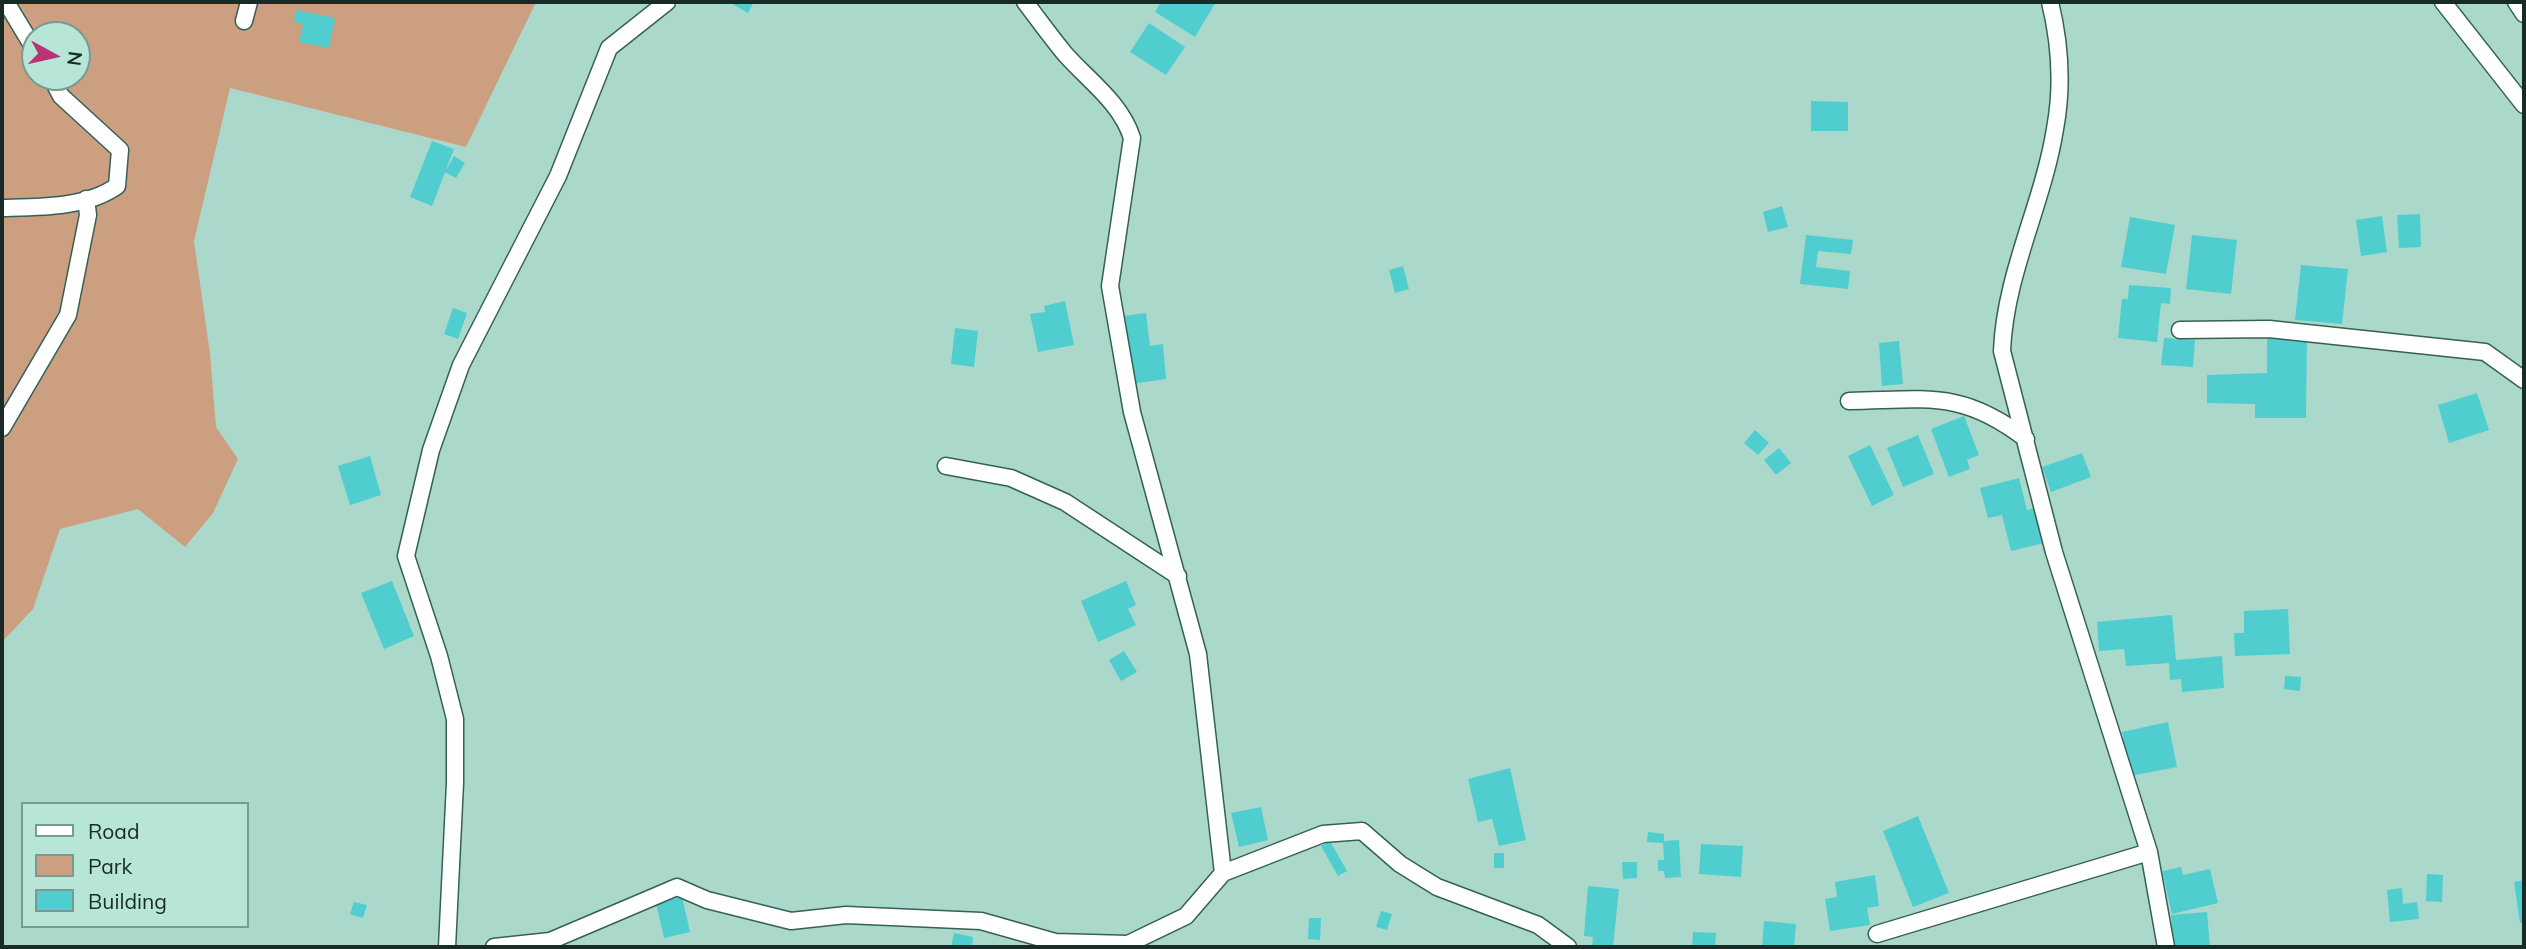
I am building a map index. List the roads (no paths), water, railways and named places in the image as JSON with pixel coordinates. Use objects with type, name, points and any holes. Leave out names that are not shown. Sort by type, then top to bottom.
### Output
[{"type":"street","points":[[6,2],[21,27]]},
{"type":"street","points":[[244,21],[249,2]]},
{"type":"street","points":[[447,947],[455,783],[455,719],[439,656],[406,556],[432,450],[461,365],[558,176],[608,48],[667,2]]},
{"type":"street","points":[[1025,2],[1065,53],[1115,105],[1126,121],[1132,138],[1110,286],[1132,412],[1198,654],[1223,873]]},
{"type":"street","points":[[2050,2],[2060,55],[2056,129],[2003,317],[2002,351],[2054,552],[2148,852],[2166,947]]},
{"type":"street","points":[[2443,2],[2524,105]]},
{"type":"street","points":[[2516,2],[2524,14]]},
{"type":"street","points":[[2,208],[50,206],[105,195],[117,186],[120,150],[58,91]]},
{"type":"street","points":[[2,428],[68,315],[88,215],[86,199]]},
{"type":"street","points":[[2180,330],[2269,328],[2485,352],[2524,380]]},
{"type":"street","points":[[1849,401],[1940,398],[2000,419],[2026,439]]},
{"type":"street","points":[[946,466],[1011,478],[1065,502],[1178,576]]},
{"type":"street","points":[[494,947],[550,941],[677,887],[706,900],[791,921],[846,915],[981,921],[1055,942],[1128,944],[1186,916],[1223,873],[1323,834],[1362,831],[1400,864],[1437,887],[1538,925],[1568,947]]},
{"type":"street","points":[[1877,933],[2148,852]]}]
